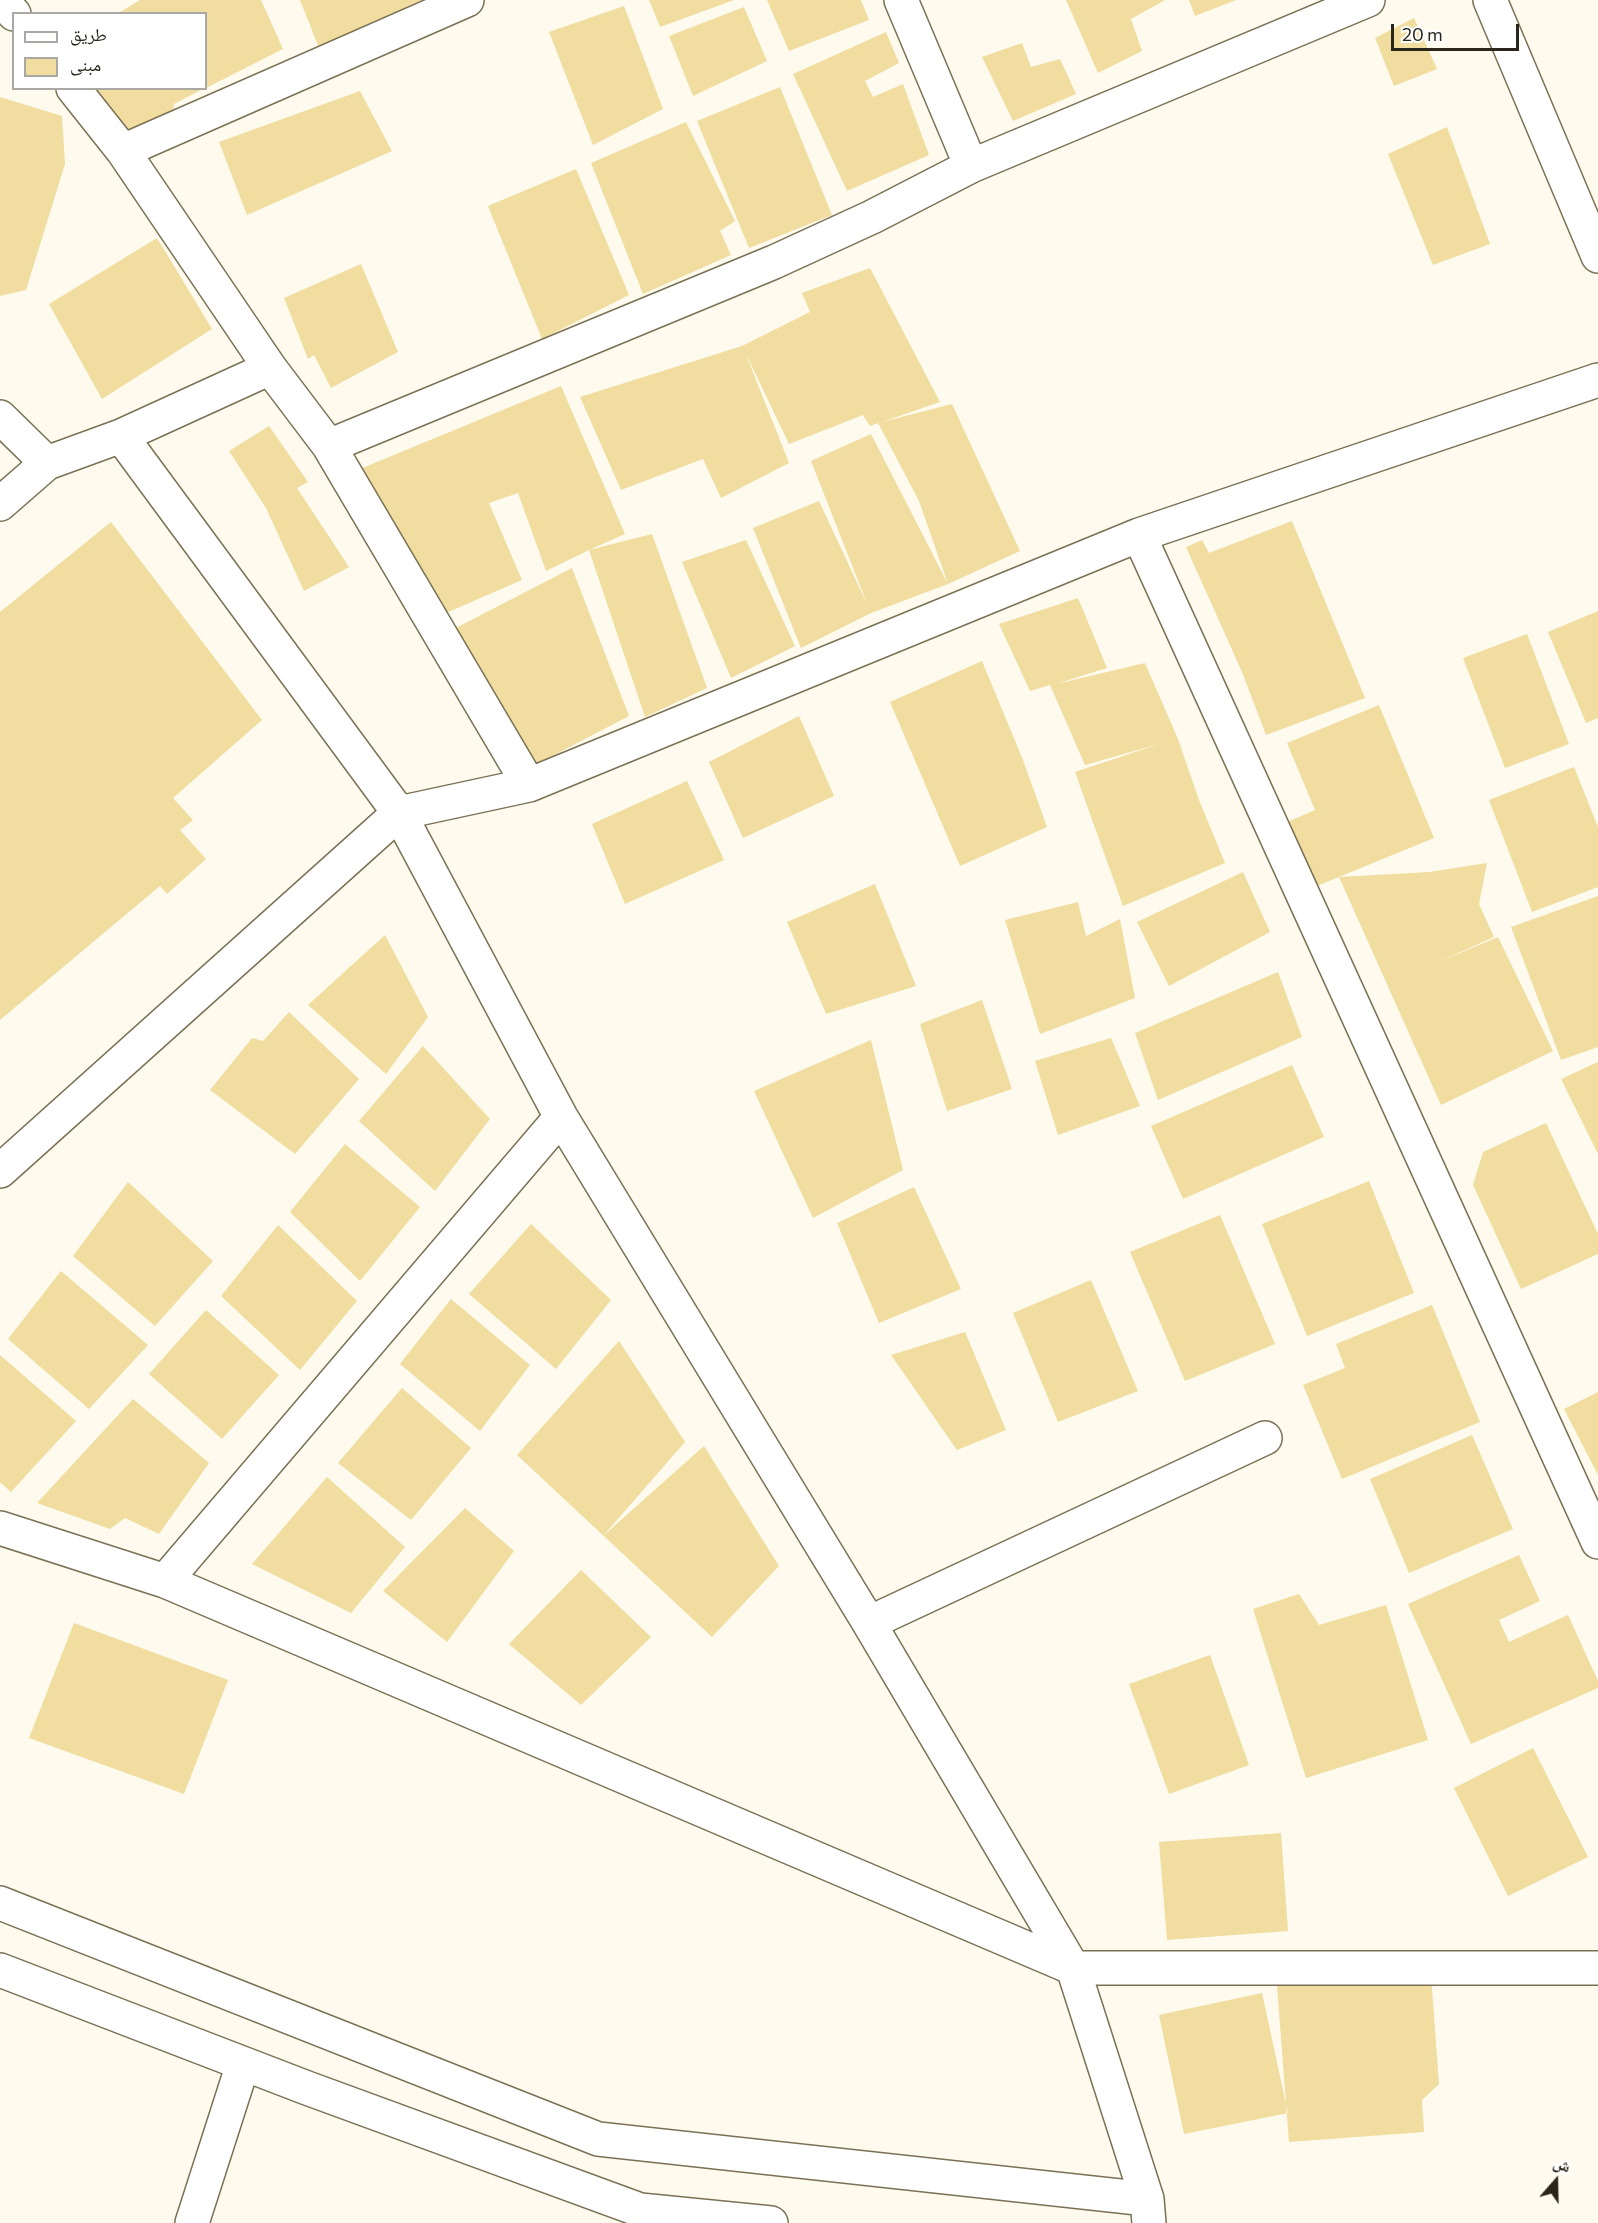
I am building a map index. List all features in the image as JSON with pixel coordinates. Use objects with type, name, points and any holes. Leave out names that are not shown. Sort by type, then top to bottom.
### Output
[{"type":"street","points":[[2,0],[12,12]]},
{"type":"street","points":[[123,151],[467,0]]},
{"type":"street","points":[[901,0],[971,166]]},
{"type":"street","points":[[330,446],[774,262],[872,217],[971,166],[1368,0]]},
{"type":"street","points":[[1490,0],[1598,256]]},
{"type":"street","points":[[75,90],[123,151],[270,368],[330,446],[529,785]]},
{"type":"street","points":[[0,504],[47,463],[121,436],[270,368]]},
{"type":"street","points":[[0,1171],[399,813],[529,785],[1139,535],[1598,380]]},
{"type":"street","points":[[0,417],[47,463]]},
{"type":"street","points":[[0,1903],[598,2139],[1148,2211],[1073,1968],[868,1623],[561,1117],[399,813],[121,436]]},
{"type":"street","points":[[1139,535],[1598,1542]]},
{"type":"street","points":[[165,1581],[561,1117]]},
{"type":"street","points":[[868,1623],[1265,1438]]},
{"type":"street","points":[[0,1528],[165,1581],[1073,1968],[1598,1968]]},
{"type":"street","points":[[0,1970],[243,2064],[639,2210],[771,2223]]},
{"type":"street","points":[[192,2223],[243,2064]]},
{"type":"building","points":[[140,0],[261,0],[283,49],[207,87],[207,12],[120,12]]},
{"type":"building","points":[[300,0],[422,0],[319,48]]},
{"type":"building","points":[[649,0],[734,0],[660,27]]},
{"type":"building","points":[[767,0],[861,0],[869,20],[789,51]]},
{"type":"building","points":[[1066,0],[1165,0],[1131,19],[1142,51],[1098,73]]},
{"type":"building","points":[[1189,0],[1236,0],[1195,16]]},
{"type":"building","points":[[624,6],[663,109],[593,145],[549,32]]},
{"type":"building","points":[[744,7],[767,61],[693,96],[669,36]]},
{"type":"building","points":[[1414,18],[1437,69],[1394,86],[1375,38]]},
{"type":"building","points":[[886,32],[899,63],[865,81],[873,97],[903,84],[929,155],[847,191],[793,74]]},
{"type":"building","points":[[1022,43],[1031,67],[1060,59],[1076,94],[1013,121],[982,57]]},
{"type":"building","points":[[780,87],[832,215],[749,248],[697,121]]},
{"type":"building","points":[[90,90],[201,90],[174,104],[173,119],[125,142]]},
{"type":"building","points":[[360,91],[392,151],[247,215],[219,142]]},
{"type":"building","points":[[0,97],[62,116],[65,164],[26,290],[0,296]]},
{"type":"building","points":[[686,122],[735,221],[720,231],[731,255],[643,294],[591,163]]},
{"type":"building","points":[[1447,127],[1490,244],[1433,265],[1388,154]]},
{"type":"building","points":[[576,169],[629,295],[542,339],[488,206]]},
{"type":"building","points":[[157,238],[212,329],[102,399],[49,304]]},
{"type":"building","points":[[361,264],[398,352],[331,388],[314,355],[308,359],[284,298]]},
{"type":"building","points":[[870,268],[940,402],[882,422],[952,404],[1020,551],[948,584],[919,501],[878,423],[870,426],[863,415],[789,444],[745,352],[789,463],[721,498],[703,459],[621,490],[580,397],[742,346],[810,312],[802,293]]},
{"type":"building","points":[[561,386],[625,534],[546,571],[518,493],[489,503],[522,580],[446,613],[360,469]]},
{"type":"building","points":[[269,426],[308,482],[297,488],[349,567],[304,591],[266,508],[229,451]]},
{"type":"building","points":[[871,434],[948,584],[871,613],[801,648],[753,528],[819,501],[868,606],[811,461]]},
{"type":"building","points":[[1292,521],[1365,698],[1266,735],[1242,672],[1186,547],[1202,540],[1209,553]]},
{"type":"building","points":[[111,522],[262,720],[173,798],[193,820],[180,830],[206,859],[167,894],[160,886],[0,1020],[0,612]]},
{"type":"building","points":[[652,534],[707,688],[645,717],[589,550]]},
{"type":"building","points":[[746,540],[795,646],[731,678],[682,562]]},
{"type":"building","points":[[572,568],[629,716],[533,766],[448,632]]},
{"type":"building","points":[[1078,598],[1107,668],[1056,684],[1145,663],[1178,739],[1199,800],[1225,863],[1123,906],[1075,772],[1159,744],[1085,765],[1050,685],[1030,691],[999,624]]},
{"type":"building","points":[[1598,611],[1598,718],[1586,723],[1548,632]]},
{"type":"building","points":[[1527,634],[1569,744],[1505,768],[1463,658]]},
{"type":"building","points":[[982,661],[1023,760],[1047,827],[960,866],[890,702]]},
{"type":"building","points":[[1379,705],[1434,838],[1312,888],[1285,823],[1315,810],[1287,743]]},
{"type":"building","points":[[799,716],[834,796],[743,838],[709,762]]},
{"type":"building","points":[[1574,767],[1598,827],[1598,887],[1532,912],[1489,800]]},
{"type":"building","points":[[687,781],[724,860],[625,904],[592,824]]},
{"type":"building","points":[[1487,863],[1479,904],[1494,937],[1436,963],[1498,937],[1553,1051],[1441,1105],[1339,877],[1429,872]]},
{"type":"building","points":[[1243,872],[1270,932],[1169,986],[1137,922]]},
{"type":"building","points":[[875,884],[916,986],[826,1014],[787,922]]},
{"type":"building","points":[[1598,896],[1598,1047],[1561,1060],[1511,927]]},
{"type":"building","points":[[1078,902],[1086,936],[1120,919],[1135,998],[1040,1034],[1005,920]]},
{"type":"building","points":[[385,935],[428,1017],[386,1074],[308,1005]]},
{"type":"building","points":[[1278,972],[1302,1037],[1158,1100],[1135,1033]]},
{"type":"building","points":[[982,1000],[1012,1089],[947,1111],[920,1024]]},
{"type":"building","points":[[289,1012],[359,1079],[295,1154],[210,1090],[252,1038],[263,1041]]},
{"type":"building","points":[[1111,1038],[1140,1106],[1058,1135],[1035,1061]]},
{"type":"building","points":[[871,1040],[903,1170],[813,1218],[754,1091]]},
{"type":"building","points":[[423,1046],[490,1119],[435,1191],[359,1121]]},
{"type":"building","points":[[1598,1062],[1598,1154],[1561,1079]]},
{"type":"building","points":[[1292,1065],[1324,1137],[1183,1199],[1151,1126]]},
{"type":"building","points":[[1546,1123],[1598,1234],[1598,1254],[1521,1289],[1473,1185],[1483,1152]]},
{"type":"building","points":[[345,1144],[420,1207],[360,1281],[290,1212]]},
{"type":"building","points":[[1369,1181],[1414,1293],[1307,1336],[1262,1224]]},
{"type":"building","points":[[128,1182],[213,1261],[155,1326],[73,1256]]},
{"type":"building","points":[[914,1187],[961,1289],[879,1323],[837,1223]]},
{"type":"building","points":[[1220,1215],[1275,1344],[1185,1381],[1130,1252]]},
{"type":"building","points":[[531,1224],[611,1300],[556,1369],[469,1294]]},
{"type":"building","points":[[278,1225],[357,1301],[300,1370],[221,1296]]},
{"type":"building","points":[[61,1271],[148,1345],[89,1409],[8,1339]]},
{"type":"building","points":[[1091,1280],[1138,1391],[1058,1422],[1013,1313]]},
{"type":"building","points":[[451,1299],[530,1365],[480,1431],[400,1364]]},
{"type":"building","points":[[1432,1305],[1480,1422],[1342,1479],[1303,1385],[1345,1368],[1336,1344]]},
{"type":"building","points":[[206,1310],[279,1375],[222,1439],[149,1374]]},
{"type":"building","points":[[965,1332],[1006,1430],[957,1450],[891,1355]]},
{"type":"building","points":[[619,1341],[685,1442],[603,1536],[517,1455]]},
{"type":"building","points":[[0,1355],[76,1421],[11,1492],[0,1482]]},
{"type":"building","points":[[402,1388],[471,1448],[411,1520],[338,1463]]},
{"type":"building","points":[[1598,1392],[1598,1475],[1564,1409]]},
{"type":"building","points":[[133,1399],[209,1463],[159,1534],[125,1518],[110,1529],[37,1503]]},
{"type":"building","points":[[1472,1435],[1513,1529],[1409,1573],[1370,1479]]},
{"type":"building","points":[[704,1446],[779,1566],[712,1637],[603,1536]]},
{"type":"building","points":[[327,1477],[405,1547],[351,1613],[252,1564]]},
{"type":"building","points":[[465,1508],[514,1551],[447,1642],[383,1591]]},
{"type":"building","points":[[1519,1555],[1540,1601],[1499,1620],[1509,1642],[1568,1615],[1598,1681],[1598,1688],[1471,1744],[1408,1604]]},
{"type":"building","points":[[581,1570],[651,1637],[581,1705],[509,1644]]},
{"type":"building","points":[[1299,1594],[1319,1625],[1386,1605],[1428,1740],[1306,1778],[1253,1609]]},
{"type":"building","points":[[74,1623],[228,1680],[184,1794],[29,1738]]},
{"type":"building","points":[[1210,1655],[1249,1765],[1169,1794],[1129,1684]]},
{"type":"building","points":[[1533,1748],[1588,1857],[1508,1896],[1454,1788]]},
{"type":"building","points":[[1281,1833],[1288,1931],[1167,1940],[1159,1842]]},
{"type":"building","points":[[1431,1975],[1439,2084],[1422,2100],[1424,2132],[1289,2142],[1277,1986]]},
{"type":"building","points":[[1262,1993],[1288,2113],[1184,2134],[1159,2015]]}]
